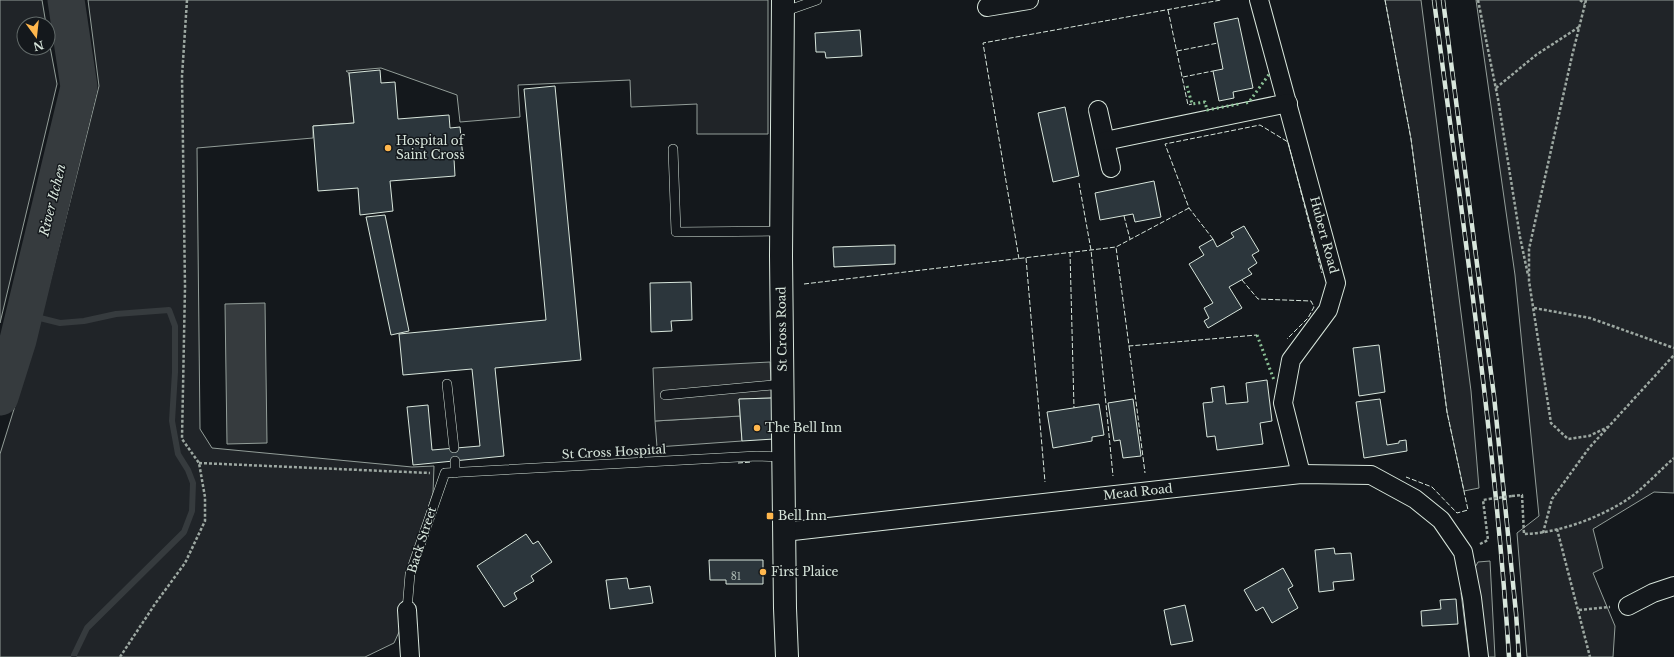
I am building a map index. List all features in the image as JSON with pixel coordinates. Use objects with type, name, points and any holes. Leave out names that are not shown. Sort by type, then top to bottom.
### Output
[{"type":"main road","name":"St Cross Road","points":[[783,6],[781,230],[784,532],[787,657]]},
{"type":"street","points":[[987,7],[1029,0]]},
{"type":"street","name":"Hubert Road","points":[[1259,0],[1336,283],[1328,310],[1291,360],[1282,403],[1301,474]]},
{"type":"street","points":[[1105,141],[1288,103]]},
{"type":"street","points":[[1098,110],[1111,168]]},
{"type":"street","name":"Mead Road","points":[[784,532],[1301,474],[1370,475],[1415,499],[1441,520],[1463,552],[1472,598],[1479,657]]},
{"type":"street","points":[[1628,606],[1653,593],[1674,586]]},
{"type":"street","name":"Back Street","points":[[407,610],[410,657]]},
{"type":"lane","points":[[783,6],[817,0]]},
{"type":"lane","points":[[673,149],[676,232],[781,230]]},
{"type":"lane","points":[[447,384],[454,448]]},
{"type":"lane","points":[[665,395],[783,384]]},
{"type":"lane","name":"St Cross Hospital","points":[[445,473],[757,456],[784,457]]},
{"type":"lane","points":[[455,461],[455,473]]},
{"type":"lane","name":"Back Street","points":[[407,610],[410,574],[445,473]]},
{"type":"path","points":[[120,657],[155,604],[186,563],[205,521],[205,497],[199,463],[182,439],[185,287],[182,76],[187,0]]},
{"type":"path","points":[[1478,0],[1496,88],[1520,237],[1534,308],[1552,423],[1568,439],[1589,436],[1608,427]]},
{"type":"path","points":[[1529,281],[1529,249],[1585,2],[1580,0]]},
{"type":"path","points":[[1496,88],[1536,55],[1579,26]]},
{"type":"path","points":[[1534,308],[1590,318],[1674,348]]},
{"type":"path","points":[[1543,533],[1552,499],[1589,448],[1674,355]]},
{"type":"path","points":[[1486,526],[1482,500],[1522,495],[1524,534],[1543,533],[1585,521],[1628,498],[1674,458]]},
{"type":"path","points":[[199,463],[445,473]]},
{"type":"path","points":[[1557,529],[1590,657]]},
{"type":"path","points":[[1579,610],[1628,606]]},
{"type":"shaded area","points":[[0,0],[42,0],[45,16],[16,16],[16,56],[52,56],[57,84],[0,323]]},
{"type":"shaded area","points":[[88,0],[768,0],[768,134],[697,134],[697,104],[631,107],[630,80],[518,85],[520,117],[460,122],[457,95],[381,68],[346,71],[349,73],[354,123],[313,126],[313,138],[197,148],[200,429],[212,448],[412,467],[434,466],[433,493],[408,570],[405,619],[394,643],[365,657],[0,657],[0,454],[34,345],[99,86]]},
{"type":"shaded area","points":[[1385,0],[1421,0],[1471,391],[1479,488],[1464,491],[1447,412],[1411,139]]},
{"type":"shaded area","points":[[1476,0],[1674,0],[1674,493],[1654,492],[1593,529],[1603,568],[1593,573],[1615,626],[1613,657],[1527,657],[1517,533],[1539,516],[1515,275]]},
{"type":"shaded area","points":[[265,303],[267,443],[227,444],[225,304]]},
{"type":"shaded area","points":[[770,362],[772,398],[739,399],[740,416],[655,421],[653,368]]},
{"type":"shaded area","points":[[740,416],[742,441],[657,447],[655,421]]},
{"type":"shaded area","points":[[1490,561],[1495,657],[1469,657],[1461,593],[1478,562]]},
{"type":"building","points":[[1238,18],[1253,88],[1233,92],[1234,98],[1219,101],[1213,71],[1223,69],[1214,23]]},
{"type":"building","points":[[860,30],[862,56],[826,58],[825,52],[816,52],[815,33]]},
{"type":"building","name":"Hospital of Saint Cross","points":[[380,70],[381,83],[395,82],[398,119],[449,115],[450,128],[460,127],[463,158],[454,159],[455,176],[390,181],[393,211],[360,215],[358,188],[318,191],[313,126],[354,123],[349,73]]},
{"type":"building","points":[[555,86],[581,360],[495,368],[504,456],[413,465],[407,407],[428,405],[432,450],[480,446],[472,369],[403,375],[399,334],[546,320],[524,89]]},
{"type":"building","points":[[1065,107],[1079,176],[1053,182],[1038,113]]},
{"type":"building","points":[[1154,181],[1161,217],[1135,222],[1133,214],[1100,220],[1095,193]]},
{"type":"building","points":[[385,215],[409,331],[391,335],[366,217]]},
{"type":"building","points":[[1244,226],[1259,251],[1252,255],[1257,263],[1248,269],[1252,274],[1229,287],[1242,308],[1208,328],[1204,321],[1209,318],[1204,308],[1213,303],[1189,264],[1204,255],[1199,247],[1213,239],[1217,247],[1234,237],[1231,233]]},
{"type":"building","points":[[895,245],[895,264],[834,267],[833,247]]},
{"type":"building","points":[[691,282],[692,320],[671,321],[672,331],[651,332],[650,283]]},
{"type":"building","points":[[1379,345],[1385,392],[1359,396],[1353,348]]},
{"type":"building","points":[[1267,380],[1272,421],[1260,423],[1263,444],[1217,450],[1215,436],[1207,437],[1203,403],[1213,402],[1211,388],[1224,386],[1226,404],[1248,402],[1246,383]]},
{"type":"building","name":"The Bell Inn","points":[[772,398],[774,439],[742,441],[739,399]]},
{"type":"building","points":[[1133,399],[1141,456],[1123,458],[1120,440],[1114,441],[1108,403]]},
{"type":"building","points":[[1380,399],[1387,445],[1406,440],[1407,451],[1364,458],[1356,402]]},
{"type":"building","points":[[1099,404],[1104,435],[1092,437],[1092,441],[1053,448],[1047,412]]},
{"type":"building","points":[[526,534],[533,544],[538,541],[552,562],[531,576],[534,581],[514,593],[517,599],[504,607],[477,566]]},
{"type":"building","points":[[1334,548],[1335,554],[1351,553],[1354,580],[1333,582],[1334,590],[1319,592],[1315,550]]},
{"type":"building","points":[[709,560],[763,560],[763,584],[726,584],[726,580],[710,580]]},
{"type":"building","points":[[1283,568],[1293,586],[1288,589],[1298,608],[1272,623],[1263,607],[1256,611],[1244,590]]},
{"type":"building","points":[[627,578],[629,589],[650,586],[653,603],[610,609],[606,580]]},
{"type":"building","points":[[1456,599],[1458,624],[1422,626],[1421,611],[1441,609],[1440,600]]},
{"type":"building","points":[[1185,605],[1193,641],[1171,645],[1164,610]]},
{"type":"waterway","name":"River Itchen","points":[[0,397],[18,340],[79,87],[66,0]]},
{"type":"waterway","points":[[24,314],[60,323],[84,321],[116,314],[169,310],[175,326],[175,372],[172,421],[178,454],[188,470],[193,483],[192,511],[184,532],[87,628],[74,655]]},
{"type":"railway","points":[[1434,0],[1477,328],[1495,492],[1509,657]]},
{"type":"railway","points":[[1443,0],[1494,396],[1516,613],[1519,657]]},
{"type":"hedge","points":[[1246,103],[1249,102],[1270,73]]},
{"type":"hedge","points":[[1187,86],[1192,104],[1205,102],[1207,110],[1239,104]]},
{"type":"hedge","points":[[1257,335],[1274,380]]},
{"type":"fence","points":[[1019,259],[983,43],[1221,0]]},
{"type":"fence","points":[[1385,0],[1411,139],[1447,412],[1468,510],[1457,513],[1432,487],[1406,477]]},
{"type":"fence","points":[[1168,10],[1188,105],[1192,104]]},
{"type":"fence","points":[[1177,51],[1218,43]]},
{"type":"fence","points":[[1183,77],[1213,71]]},
{"type":"fence","points":[[1213,239],[1189,208],[1165,144],[1260,125],[1288,142],[1322,273]]},
{"type":"fence","points":[[1079,183],[1091,250],[1113,476]]},
{"type":"fence","points":[[1189,208],[1116,247],[1129,346],[1257,335]]},
{"type":"fence","points":[[1124,216],[1130,239]]},
{"type":"fence","points":[[804,284],[1116,247]]},
{"type":"fence","points":[[1070,252],[1074,408]]},
{"type":"fence","points":[[1026,258],[1045,482]]},
{"type":"fence","points":[[1242,280],[1258,299],[1311,301],[1314,307],[1308,318],[1287,339]]},
{"type":"fence","points":[[1129,346],[1145,473]]},
{"type":"fence","points":[[738,463],[752,462]]},
{"type":"place","name":"Hospital of Saint Cross","points":[[388,148]]},
{"type":"place","name":"The Bell Inn","points":[[757,428]]},
{"type":"place","name":"Bell Inn","points":[[770,516]]},
{"type":"place","name":"First Plaice","points":[[763,572]]}]
